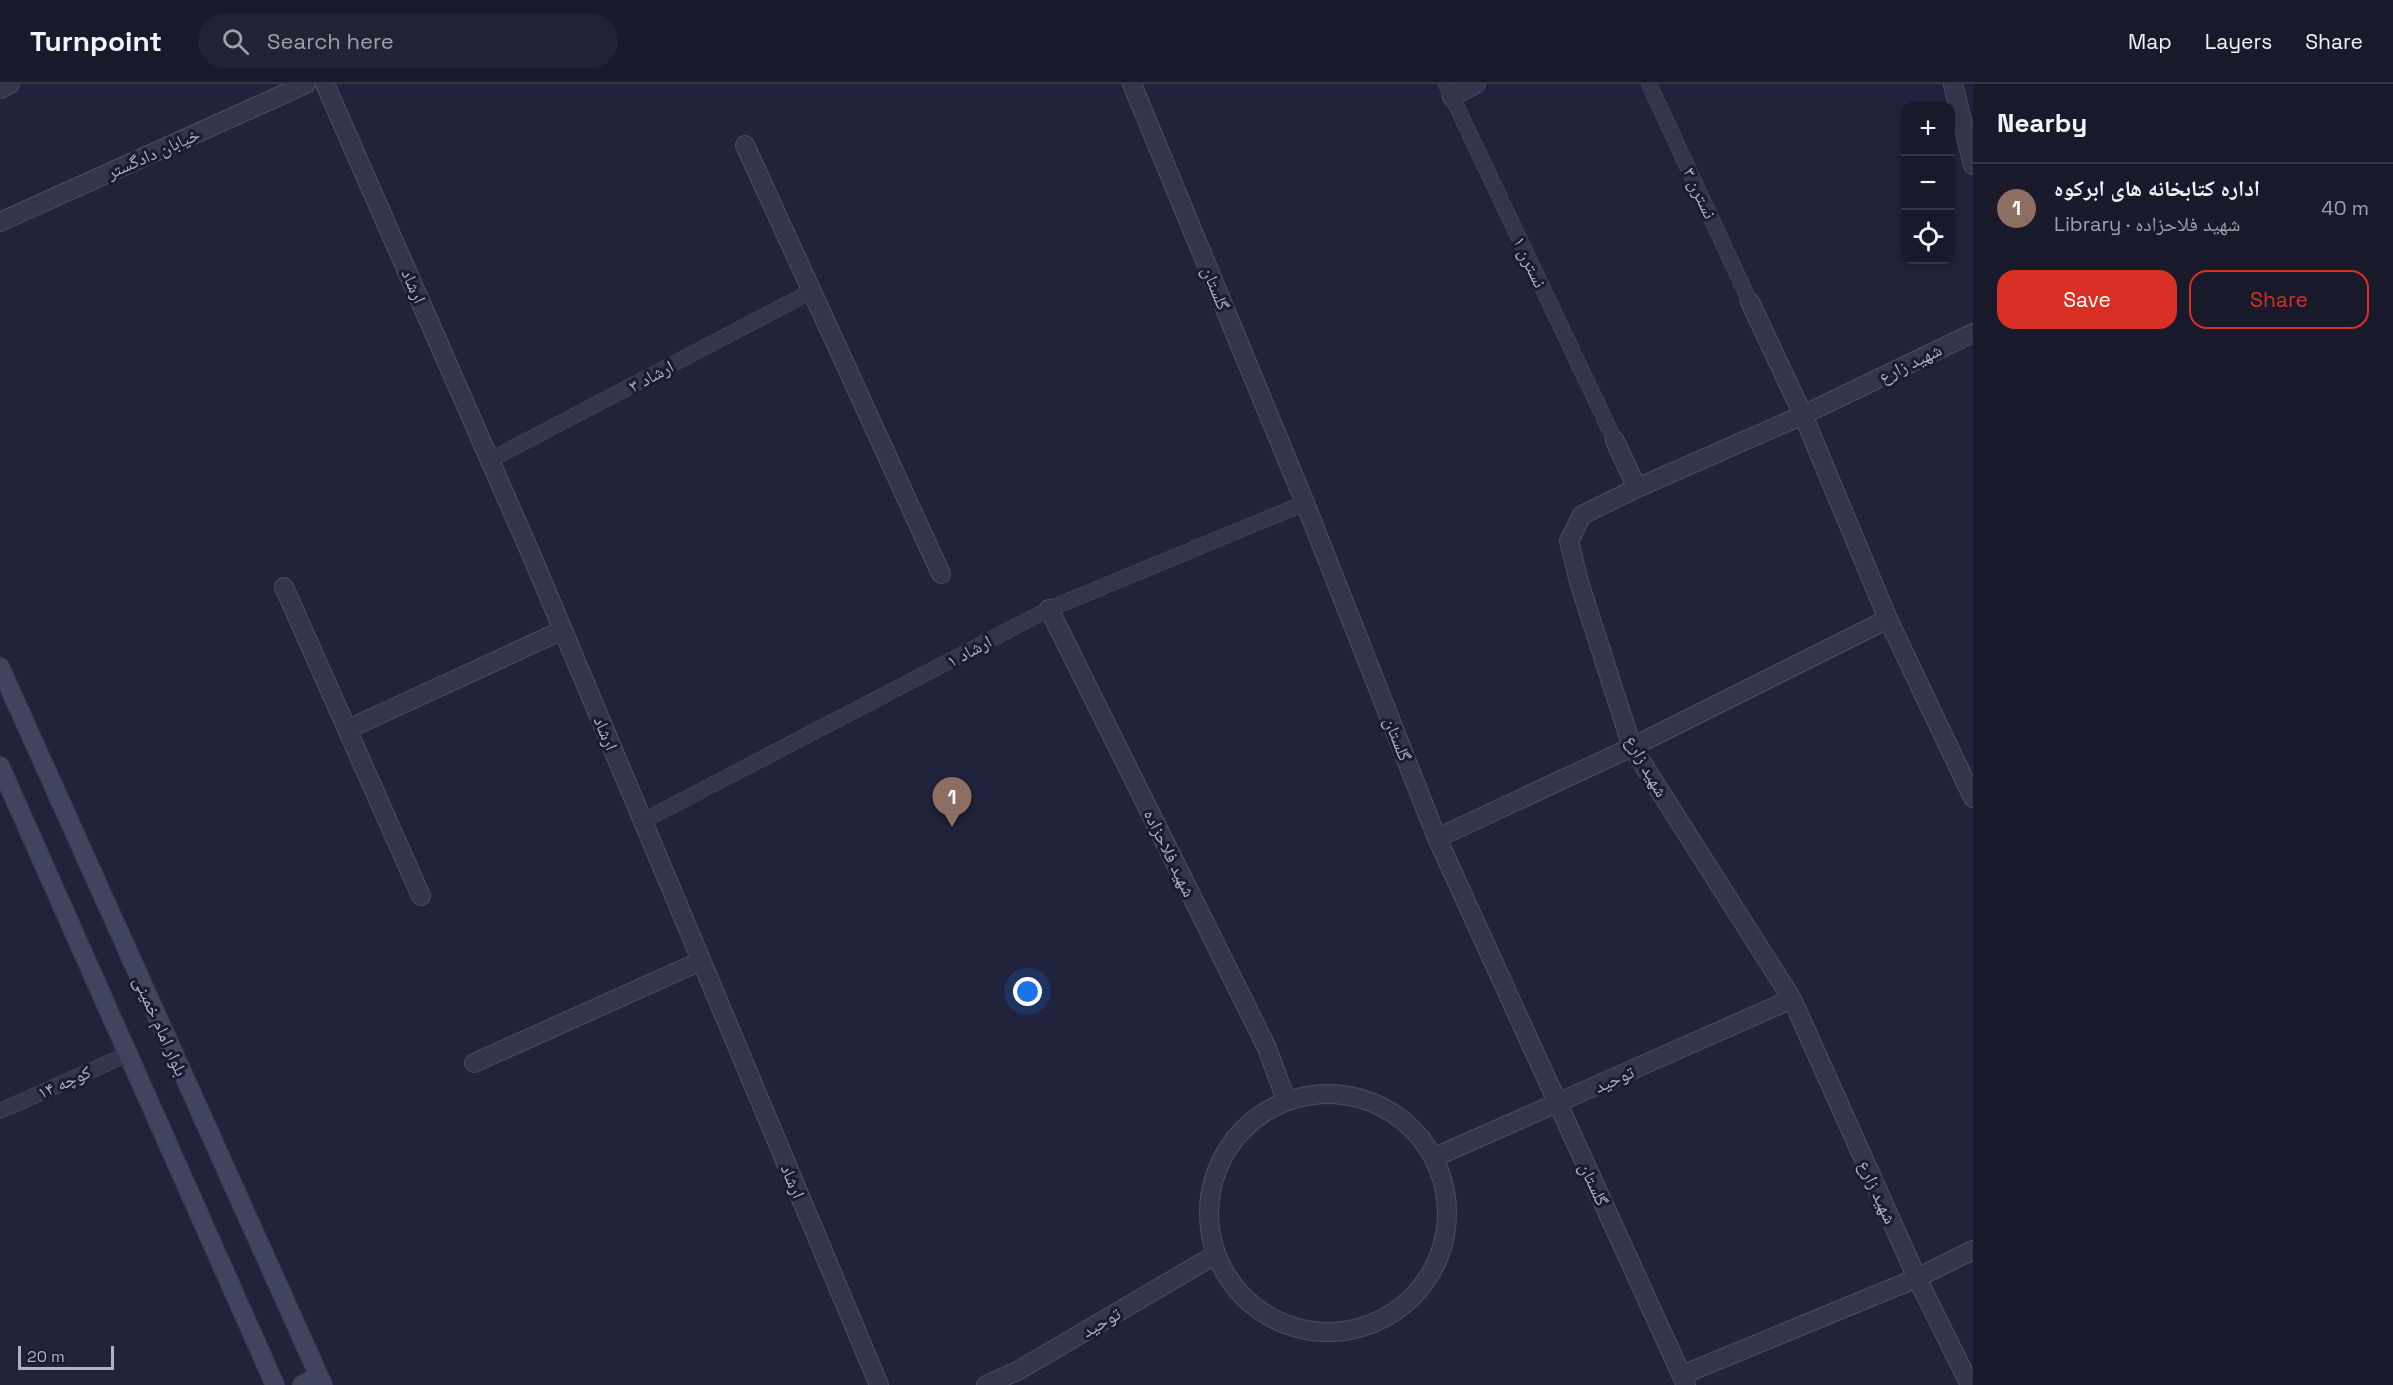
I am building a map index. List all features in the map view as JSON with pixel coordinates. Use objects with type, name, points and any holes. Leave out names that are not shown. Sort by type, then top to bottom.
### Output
[{"type":"main road","name":"بلوار امام خمینی","points":[[0,667],[321,1381]]},
{"type":"main road","points":[[0,766],[275,1385]]},
{"type":"main road","points":[[302,1385],[321,1381]]},
{"type":"street","points":[[0,89],[10,84]]},
{"type":"street","name":"خیابان دادگستر","points":[[0,222],[306,84]]},
{"type":"street","name":"ارشاد","points":[[325,84],[563,630],[879,1385]]},
{"type":"street","name":"گلستان","points":[[1132,84],[1305,503],[1437,838],[1684,1380]]},
{"type":"street","points":[[1449,90],[1476,84]]},
{"type":"street","points":[[1953,84],[1973,165]]},
{"type":"street","points":[[745,145],[941,574]]},
{"type":"street","points":[[1750,302],[1803,415],[1888,620],[1973,798]]},
{"type":"street","name":"شهید زارع","points":[[1970,1385],[1917,1278],[1792,999],[1632,747],[1579,582],[1569,541],[1582,515],[1637,488],[1803,415],[1973,333]]},
{"type":"street","points":[[1615,441],[1637,488]]},
{"type":"street","points":[[284,587],[421,896]]},
{"type":"street","name":"شهید فلاحزاده","points":[[1049,609],[1267,1048],[1286,1100]]},
{"type":"street","points":[[1437,838],[1632,747],[1888,620]]},
{"type":"street","points":[[348,729],[563,630]]},
{"type":"street","points":[[474,1063],[701,961]]},
{"type":"street","name":"توحید","points":[[1435,1157],[1792,999]]},
{"type":"street","points":[[1329,1092],[1371,1100],[1408,1123],[1435,1157],[1448,1204],[1442,1253],[1417,1295],[1377,1324],[1330,1334],[1282,1324],[1242,1297],[1215,1255],[1208,1208],[1219,1162],[1246,1125],[1286,1100],[1329,1092]]},
{"type":"street","points":[[1684,1380],[1917,1278],[1973,1250]]},
{"type":"street","name":"توحید","points":[[986,1385],[1018,1370],[1215,1255]]},
{"type":"lane","name":"نسترن ۳","points":[[1649,84],[1750,302]]},
{"type":"lane","name":"نسترن ۱","points":[[1449,90],[1615,441]]},
{"type":"lane","name":"ارشاد ۳","points":[[490,460],[812,291]]},
{"type":"lane","name":"ارشاد ۱","points":[[642,821],[1049,609],[1305,503]]},
{"type":"lane","name":"کوچه ۱۴","points":[[0,1111],[128,1054]]},
{"type":"place","name":"اداره کتابخانه های ابرکوه","points":[[952,827]]}]
